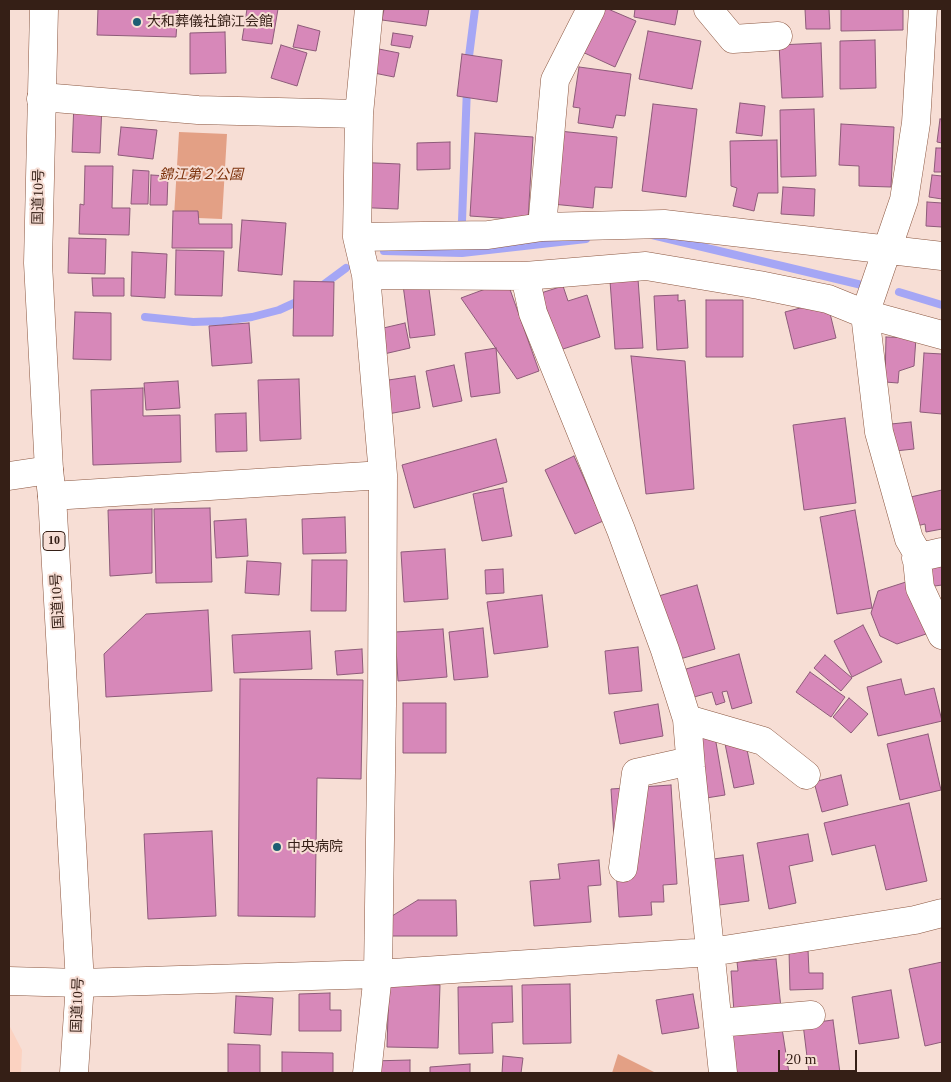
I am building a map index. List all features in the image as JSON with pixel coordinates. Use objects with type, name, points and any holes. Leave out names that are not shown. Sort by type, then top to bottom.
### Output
[{"type":"main road","name":"国道10号","points":[[44,9],[38,263],[80,983],[74,1073]]},
{"type":"main road","points":[[367,1073],[378,974],[383,475],[366,275],[357,237],[359,114],[369,9]]},
{"type":"main road","points":[[542,227],[554,80],[591,9]]},
{"type":"main road","points":[[708,9],[732,39],[778,36]]},
{"type":"main road","points":[[923,9],[916,123],[904,200],[865,314],[879,432],[909,539],[916,551],[920,588],[942,635]]},
{"type":"main road","points":[[41,99],[54,98],[198,110],[359,114]]},
{"type":"main road","points":[[357,237],[488,236],[542,227],[664,224],[942,256]]},
{"type":"main road","points":[[366,275],[526,276],[646,266],[828,299],[865,314],[942,335]]},
{"type":"main road","points":[[526,276],[532,313],[621,530],[665,650],[687,719],[723,1073]]},
{"type":"main road","points":[[9,476],[50,483],[383,475]]},
{"type":"main road","points":[[916,558],[942,552]]},
{"type":"main road","points":[[687,719],[763,741],[806,775]]},
{"type":"main road","points":[[623,868],[636,773],[690,761]]},
{"type":"main road","points":[[9,981],[80,983],[378,974],[711,952],[915,920],[942,913]]},
{"type":"main road","points":[[718,1022],[810,1016]]},
{"type":"shaded area","points":[[9,1025],[22,1050],[21,1073],[9,1073]]},
{"type":"green space","name":"錦江第２公園","points":[[179,132],[227,134],[222,219],[174,217]]},
{"type":"green space","points":[[618,1054],[656,1073],[612,1073]]},
{"type":"building","name":"大和葬儀社錦江会館","points":[[98,9],[178,9],[176,37],[97,35]]},
{"type":"building","points":[[247,9],[278,9],[272,44],[242,40]]},
{"type":"building","points":[[384,9],[429,9],[426,26],[382,20]]},
{"type":"building","points":[[597,9],[608,9],[636,21],[615,67],[578,50]]},
{"type":"building","points":[[635,9],[678,9],[675,25],[634,17]]},
{"type":"building","points":[[805,9],[829,9],[830,29],[806,29]]},
{"type":"building","points":[[841,9],[903,9],[903,30],[841,31]]},
{"type":"building","points":[[298,25],[320,31],[316,51],[293,47]]},
{"type":"building","points":[[648,31],[701,41],[692,89],[639,79]]},
{"type":"building","points":[[225,32],[226,73],[190,74],[190,33]]},
{"type":"building","points":[[393,33],[413,36],[410,48],[391,45]]},
{"type":"building","points":[[875,40],[876,88],[840,89],[840,41]]},
{"type":"building","points":[[821,43],[823,97],[782,98],[779,45]]},
{"type":"building","points":[[281,45],[307,53],[297,86],[271,78]]},
{"type":"building","points":[[379,49],[399,53],[394,77],[374,73]]},
{"type":"building","points":[[462,54],[502,60],[497,102],[457,96]]},
{"type":"building","points":[[579,67],[631,74],[625,116],[616,115],[613,128],[578,123],[580,108],[573,107]]},
{"type":"building","points":[[74,103],[102,104],[100,153],[72,152]]},
{"type":"building","points":[[740,103],[765,106],[762,136],[736,133]]},
{"type":"building","points":[[653,104],[697,109],[686,197],[642,191]]},
{"type":"building","points":[[814,109],[816,176],[781,177],[780,110]]},
{"type":"building","points":[[940,119],[942,119],[942,143],[937,142]]},
{"type":"building","points":[[841,124],[894,127],[891,187],[859,186],[859,166],[839,165]]},
{"type":"building","points":[[121,127],[157,130],[153,159],[118,155]]},
{"type":"building","points":[[559,131],[617,137],[612,188],[595,187],[593,208],[552,204]]},
{"type":"building","points":[[475,133],[533,137],[528,220],[470,216]]},
{"type":"building","points":[[777,140],[778,193],[758,193],[754,211],[733,206],[737,188],[731,186],[730,141]]},
{"type":"building","points":[[450,142],[450,169],[417,170],[417,143]]},
{"type":"building","points":[[936,148],[942,148],[942,172],[934,172]]},
{"type":"building","points":[[352,162],[400,164],[398,209],[350,207]]},
{"type":"building","points":[[85,166],[113,166],[112,208],[130,208],[129,235],[79,234],[80,204],[84,205]]},
{"type":"building","points":[[133,170],[149,171],[148,204],[131,204]]},
{"type":"building","points":[[151,175],[168,176],[167,205],[150,205]]},
{"type":"building","points":[[932,175],[942,176],[942,199],[929,197]]},
{"type":"building","points":[[783,187],[815,189],[814,216],[781,214]]},
{"type":"building","points":[[927,202],[942,203],[942,227],[926,226]]},
{"type":"building","points":[[173,211],[198,211],[199,224],[232,224],[232,248],[172,248]]},
{"type":"building","points":[[242,220],[286,223],[282,275],[238,271]]},
{"type":"building","points":[[69,238],[106,239],[105,274],[68,273]]},
{"type":"building","points":[[176,250],[224,251],[222,296],[175,295]]},
{"type":"building","points":[[132,252],[167,254],[165,298],[131,296]]},
{"type":"building","points":[[92,278],[124,278],[124,296],[93,296]]},
{"type":"building","points":[[638,279],[643,348],[615,349],[610,281]]},
{"type":"building","points":[[294,281],[334,282],[333,336],[293,336]]},
{"type":"building","points":[[428,281],[435,335],[410,338],[403,285]]},
{"type":"building","points":[[507,281],[539,371],[517,379],[461,298]]},
{"type":"building","points":[[563,286],[568,301],[587,295],[600,337],[560,350],[541,293]]},
{"type":"building","points":[[678,295],[678,301],[685,300],[688,348],[657,350],[654,296]]},
{"type":"building","points":[[706,300],[743,300],[743,357],[706,357]]},
{"type":"building","points":[[827,301],[836,338],[794,349],[785,312]]},
{"type":"building","points":[[75,312],[111,313],[111,360],[73,359]]},
{"type":"building","points":[[249,323],[252,363],[212,366],[209,326]]},
{"type":"building","points":[[405,323],[410,348],[384,354],[379,329]]},
{"type":"building","points":[[886,337],[916,338],[914,366],[899,371],[898,383],[885,382]]},
{"type":"building","points":[[496,348],[500,393],[471,397],[465,353]]},
{"type":"building","points":[[924,353],[942,354],[942,414],[920,412]]},
{"type":"building","points":[[631,356],[685,361],[694,489],[646,494]]},
{"type":"building","points":[[454,365],[462,401],[433,407],[426,371]]},
{"type":"building","points":[[415,376],[420,408],[388,414],[382,381]]},
{"type":"building","points":[[299,379],[301,439],[260,441],[258,380]]},
{"type":"building","points":[[178,381],[180,408],[146,410],[144,383]]},
{"type":"building","points":[[143,388],[143,416],[180,415],[181,462],[93,465],[91,390]]},
{"type":"building","points":[[246,413],[247,451],[216,452],[215,414]]},
{"type":"building","points":[[845,418],[856,503],[804,510],[793,425]]},
{"type":"building","points":[[911,422],[914,449],[895,451],[891,424]]},
{"type":"building","points":[[496,439],[507,482],[414,508],[402,465]]},
{"type":"building","points":[[574,456],[603,521],[575,534],[545,470]]},
{"type":"building","points":[[503,488],[512,536],[482,541],[473,494]]},
{"type":"building","points":[[942,490],[942,529],[926,532],[925,524],[912,527],[906,498]]},
{"type":"building","points":[[210,508],[212,582],[156,583],[154,509]]},
{"type":"building","points":[[152,509],[152,573],[110,576],[108,510]]},
{"type":"building","points":[[855,510],[872,608],[837,614],[820,517]]},
{"type":"building","points":[[345,517],[346,553],[303,554],[302,519]]},
{"type":"building","points":[[246,519],[248,556],[216,558],[214,521]]},
{"type":"building","points":[[942,547],[942,585],[920,588]]},
{"type":"building","points":[[445,549],[448,599],[404,602],[401,552]]},
{"type":"building","points":[[312,560],[347,560],[346,611],[311,611]]},
{"type":"building","points":[[247,561],[281,563],[279,595],[245,593]]},
{"type":"building","points":[[503,569],[504,593],[486,594],[485,570]]},
{"type":"building","points":[[909,581],[926,634],[897,644],[880,636],[871,613],[878,591]]},
{"type":"building","points":[[697,585],[715,649],[659,665],[641,601]]},
{"type":"building","points":[[542,595],[548,647],[494,654],[487,602]]},
{"type":"building","points":[[208,610],[212,691],[106,697],[104,654],[146,614]]},
{"type":"building","points":[[863,625],[882,662],[852,677],[834,641]]},
{"type":"building","points":[[483,628],[488,677],[454,680],[449,632]]},
{"type":"building","points":[[443,629],[447,677],[398,681],[395,632]]},
{"type":"building","points":[[310,631],[312,669],[234,673],[232,635]]},
{"type":"building","points":[[638,647],[642,691],[609,694],[605,651]]},
{"type":"building","points":[[362,649],[363,673],[337,675],[335,651]]},
{"type":"building","points":[[739,654],[752,703],[732,709],[727,691],[722,692],[725,702],[716,705],[712,692],[687,699],[679,671]]},
{"type":"building","points":[[825,655],[852,678],[841,691],[814,668]]},
{"type":"building","points":[[810,672],[845,697],[831,717],[796,692]]},
{"type":"building","name":"中央病院","points":[[240,679],[363,680],[361,779],[317,778],[315,917],[238,916]]},
{"type":"building","points":[[901,679],[905,695],[934,688],[942,721],[878,736],[867,687]]},
{"type":"building","points":[[849,698],[868,714],[851,733],[833,717]]},
{"type":"building","points":[[403,703],[446,703],[446,753],[403,753]]},
{"type":"building","points":[[658,704],[663,736],[620,744],[614,712]]},
{"type":"building","points":[[712,719],[725,795],[700,799],[686,723]]},
{"type":"building","points":[[742,725],[754,784],[734,788],[722,729]]},
{"type":"building","points":[[928,734],[941,790],[900,800],[887,744]]},
{"type":"building","points":[[841,775],[848,805],[822,812],[814,782]]},
{"type":"building","points":[[671,785],[677,884],[663,885],[664,902],[651,902],[652,915],[619,917],[611,789]]},
{"type":"building","points":[[909,803],[927,881],[886,890],[875,845],[832,855],[824,823]]},
{"type":"building","points":[[212,831],[216,916],[148,919],[144,834]]},
{"type":"building","points":[[808,834],[813,861],[789,866],[796,903],[769,909],[757,843]]},
{"type":"building","points":[[743,855],[749,901],[712,906],[706,860]]},
{"type":"building","points":[[599,860],[601,885],[588,886],[591,922],[534,926],[530,881],[560,879],[558,864]]},
{"type":"building","points":[[418,900],[456,900],[457,936],[392,936],[392,916]]},
{"type":"building","points":[[808,949],[809,973],[823,973],[823,989],[790,990],[789,950]]},
{"type":"building","points":[[776,959],[781,1008],[734,1012],[731,971],[738,971],[737,962]]},
{"type":"building","points":[[942,962],[942,1042],[925,1046],[909,969]]},
{"type":"building","points":[[389,984],[440,985],[438,1048],[387,1047]]},
{"type":"building","points":[[570,984],[571,1043],[523,1044],[522,985]]},
{"type":"building","points":[[512,986],[513,1022],[492,1023],[493,1053],[459,1054],[458,987]]},
{"type":"building","points":[[891,990],[899,1038],[859,1044],[852,997]]},
{"type":"building","points":[[330,993],[330,1010],[341,1010],[341,1031],[299,1031],[299,994]]},
{"type":"building","points":[[693,994],[699,1028],[662,1034],[656,1000]]},
{"type":"building","points":[[236,996],[273,998],[271,1035],[234,1033]]},
{"type":"building","points":[[833,1020],[840,1073],[809,1073],[803,1024]]},
{"type":"building","points":[[781,1022],[789,1073],[736,1073],[729,1030]]},
{"type":"building","points":[[228,1044],[260,1045],[260,1073],[228,1073]]},
{"type":"building","points":[[282,1052],[333,1053],[333,1073],[282,1073]]},
{"type":"building","points":[[503,1056],[523,1058],[521,1073],[502,1073]]},
{"type":"building","points":[[410,1060],[410,1073],[371,1073],[371,1061]]},
{"type":"building","points":[[470,1064],[470,1073],[430,1073],[430,1067]]},
{"type":"waterway","points":[[468,64],[475,9]]},
{"type":"waterway","points":[[462,221],[467,88]]},
{"type":"waterway","points":[[652,235],[866,286]]},
{"type":"waterway","points":[[384,251],[462,253],[586,239]]},
{"type":"waterway","points":[[319,288],[346,268]]},
{"type":"waterway","points":[[899,292],[942,305]]},
{"type":"waterway","points":[[145,317],[193,322],[223,321],[252,317],[279,310],[301,300]]},
{"type":"place","name":"大和葬儀社錦江会館","points":[[137,22]]},
{"type":"place","name":"中央病院","points":[[277,847]]}]
